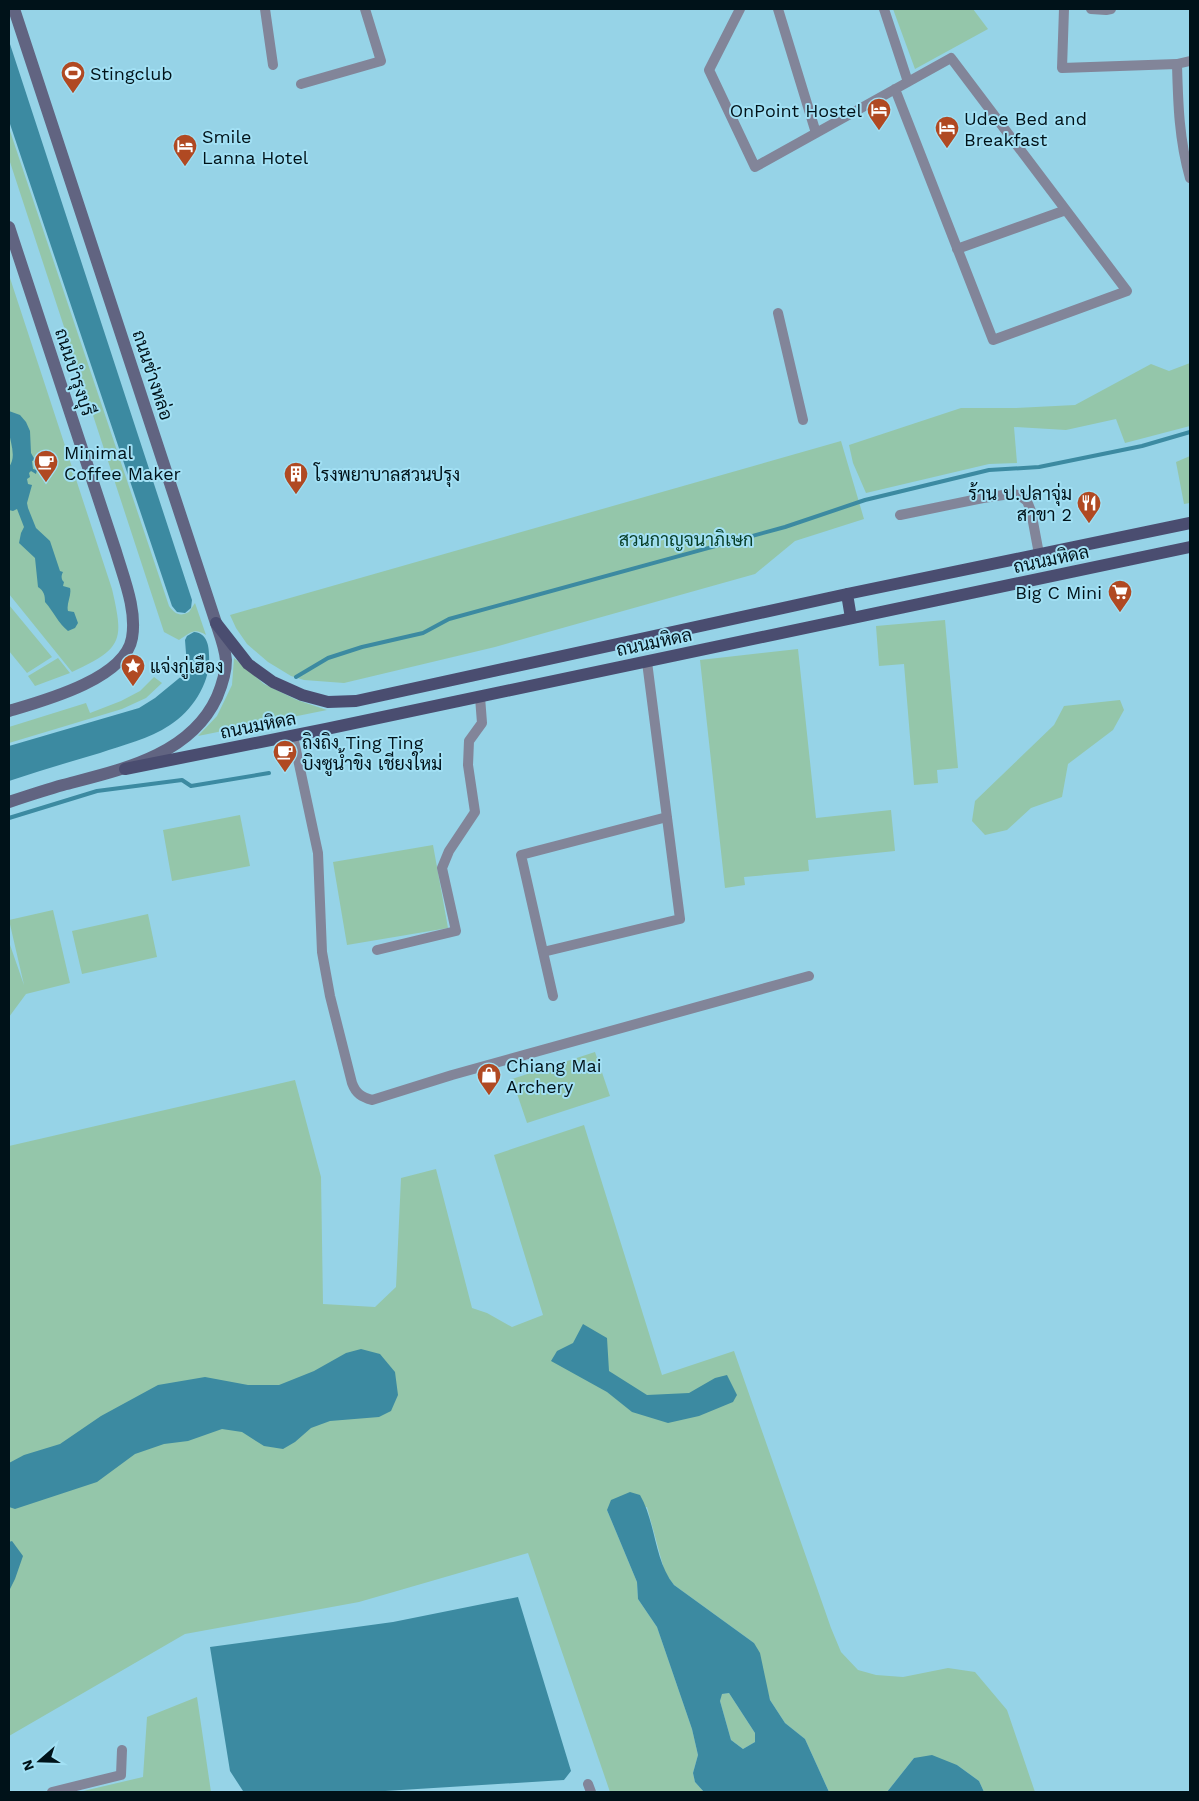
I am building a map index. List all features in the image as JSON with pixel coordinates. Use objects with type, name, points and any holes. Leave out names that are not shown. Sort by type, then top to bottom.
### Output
[{"type":"main road","name":"ถนนช่างหล่อ","points":[[9,802],[125,769],[168,750],[204,718],[213,704],[224,675],[226,659],[216,623],[16,11]]},
{"type":"main road","name":"ถนนบำรุงบุรี","points":[[9,228],[126,584],[134,620],[132,640],[123,657],[110,669],[78,688],[9,711]]},
{"type":"main road","name":"ถนนมหิดล","points":[[216,623],[248,664],[267,678],[302,695],[328,702],[356,701],[847,594],[1190,523]]},
{"type":"main road","name":"ถนนมหิดล","points":[[125,769],[293,736],[1190,547]]},
{"type":"main road","points":[[847,594],[852,618]]},
{"type":"street","points":[[265,9],[273,65]]},
{"type":"street","points":[[301,84],[381,61],[365,9]]},
{"type":"street","points":[[740,9],[709,70],[755,167],[895,89],[951,58],[1126,291],[993,340],[895,89]]},
{"type":"street","points":[[778,9],[816,133]]},
{"type":"street","points":[[884,9],[908,82]]},
{"type":"street","points":[[1064,9],[1062,68],[1177,64],[1190,61]]},
{"type":"street","points":[[1091,9],[1112,9]]},
{"type":"street","points":[[1177,64],[1183,153],[1190,178]]},
{"type":"street","points":[[957,249],[1066,210]]},
{"type":"street","points":[[778,313],[803,420]]},
{"type":"street","points":[[900,515],[983,498],[1010,494],[1019,495],[1027,501],[1031,511],[1039,554]]},
{"type":"street","points":[[543,952],[680,919],[647,662]]},
{"type":"street","points":[[377,950],[456,931],[442,868],[449,851],[475,812],[468,757],[469,741],[482,723],[480,697]]},
{"type":"street","points":[[293,736],[318,853],[322,952],[330,996],[352,1084],[355,1091],[365,1098],[372,1100],[452,1075],[809,976]]},
{"type":"street","points":[[553,996],[520,855],[667,817]]},
{"type":"street","points":[[52,1792],[121,1775],[122,1750]]},
{"type":"green space","points":[[893,9],[973,9],[988,29],[915,69]]},
{"type":"green space","points":[[9,128],[169,606],[176,613],[183,614],[189,612],[195,603],[206,635],[195,631],[179,640],[164,632],[9,159]]},
{"type":"green space","points":[[9,275],[112,589],[116,607],[118,632],[116,641],[101,656],[72,672],[9,594]]},
{"type":"green space","points":[[1190,363],[1190,426],[1125,443],[1116,419],[1066,430],[1014,427],[1017,463],[989,464],[866,493],[853,463],[849,445],[961,408],[1075,405],[1151,364],[1169,371]]},
{"type":"green space","name":"สวนกาญจนาภิเษก","points":[[841,441],[864,519],[795,541],[755,574],[495,647],[344,683],[304,680],[291,676],[268,662],[247,644],[230,615]]},
{"type":"green space","points":[[1190,456],[1190,503],[1184,504],[1176,462]]},
{"type":"green space","points":[[9,605],[52,657],[27,673],[9,651]]},
{"type":"green space","points":[[945,620],[958,768],[937,770],[938,783],[914,785],[904,664],[879,666],[876,626]]},
{"type":"green space","points":[[798,649],[816,818],[891,810],[895,851],[808,860],[809,871],[744,877],[745,885],[725,888],[700,660]]},
{"type":"green space","points":[[58,658],[70,673],[35,686],[28,676]]},
{"type":"green space","points":[[234,658],[264,684],[297,700],[327,710],[198,736],[217,716],[232,685]]},
{"type":"green space","points":[[154,677],[162,683],[146,698],[122,709],[9,743],[9,727],[86,703],[90,713],[121,701],[140,691]]},
{"type":"green space","points":[[1120,700],[1124,710],[1113,730],[1068,764],[1062,797],[1031,808],[1007,830],[985,835],[972,821],[975,801],[1054,725],[1064,706]]},
{"type":"green space","points":[[240,815],[250,866],[172,881],[163,830]]},
{"type":"green space","points":[[433,845],[448,928],[347,945],[333,862]]},
{"type":"green space","points":[[53,910],[70,983],[26,994],[9,1017],[9,942],[24,985],[9,920]]},
{"type":"green space","points":[[148,914],[157,957],[82,974],[72,931]]},
{"type":"green space","points":[[595,1052],[610,1096],[527,1123],[512,1079]]},
{"type":"green space","points":[[295,1080],[321,1177],[323,1304],[375,1307],[396,1287],[401,1178],[436,1169],[472,1308],[487,1313],[512,1327],[543,1315],[494,1155],[584,1125],[662,1375],[734,1351],[841,1652],[858,1670],[876,1675],[903,1677],[948,1668],[975,1672],[1007,1710],[1035,1792],[984,1792],[979,1781],[957,1765],[914,1758],[887,1792],[829,1792],[805,1739],[785,1723],[770,1700],[754,1643],[674,1585],[665,1573],[647,1507],[607,1510],[637,1582],[638,1599],[657,1627],[692,1729],[698,1755],[693,1773],[695,1782],[704,1792],[610,1792],[528,1553],[359,1602],[185,1634],[9,1736],[9,1146]]},
{"type":"green space","points":[[729,1693],[755,1733],[755,1742],[743,1749],[731,1740],[720,1701],[721,1694]]},
{"type":"green space","points":[[197,1697],[211,1792],[79,1792],[143,1777],[147,1717]]},
{"type":"water","points":[[9,41],[192,600],[191,608],[185,613],[177,612],[172,606],[9,121]]},
{"type":"water","points":[[9,411],[20,415],[30,431],[31,453],[35,460],[32,461],[33,469],[37,470],[36,474],[31,471],[29,473],[30,477],[27,479],[28,484],[32,485],[27,503],[36,528],[50,541],[60,571],[63,572],[63,586],[70,588],[68,611],[74,612],[78,623],[75,628],[68,631],[45,602],[44,593],[38,587],[35,558],[19,543],[24,527],[17,509],[9,510],[9,467],[13,454],[9,429]]},
{"type":"water","points":[[194,632],[201,634],[206,640],[209,651],[209,665],[204,685],[199,694],[186,712],[178,719],[162,730],[136,741],[9,781],[9,746],[139,708],[155,698],[183,675],[187,666],[185,640],[187,636]]},
{"type":"water","points":[[583,1324],[607,1338],[609,1371],[647,1395],[689,1393],[715,1378],[727,1375],[737,1395],[733,1402],[699,1416],[668,1423],[632,1412],[607,1392],[551,1361],[557,1351],[573,1343]]},
{"type":"water","points":[[361,1349],[380,1354],[395,1372],[398,1395],[391,1411],[379,1417],[330,1421],[311,1428],[295,1442],[283,1449],[264,1446],[242,1432],[222,1429],[188,1441],[164,1444],[135,1454],[97,1482],[15,1509],[9,1507],[9,1463],[24,1455],[60,1444],[101,1416],[158,1385],[205,1377],[248,1385],[279,1385],[314,1371],[346,1353]]},
{"type":"water","points":[[630,1492],[640,1495],[649,1517],[662,1564],[674,1585],[754,1643],[760,1653],[770,1700],[785,1723],[805,1739],[829,1792],[704,1792],[695,1782],[693,1773],[698,1755],[692,1729],[657,1627],[638,1599],[637,1582],[607,1510],[611,1500]],"holes":[[[729,1693],[755,1733],[755,1742],[743,1749],[731,1740],[720,1701],[722,1694]]]},
{"type":"water","points":[[12,1541],[23,1556],[9,1591],[9,1542]]},
{"type":"water","points":[[518,1597],[571,1771],[564,1780],[369,1792],[243,1791],[230,1771],[210,1647],[393,1622]]},
{"type":"water","points":[[932,1755],[957,1765],[979,1781],[984,1792],[887,1792],[914,1758]]},
{"type":"waterway","points":[[296,677],[328,658],[362,647],[423,633],[449,619],[785,527],[865,500],[989,470],[1039,467],[1142,446],[1190,432]]},
{"type":"waterway","points":[[9,818],[97,791],[182,780],[191,786],[269,773]]},
{"type":"place","name":"Stingclub","points":[[73,94]]},
{"type":"place","name":"OnPoint Hostel","points":[[879,131]]},
{"type":"place","name":"Udee Bed and Breakfast","points":[[947,149]]},
{"type":"place","name":"Smile Lanna Hotel","points":[[185,167]]},
{"type":"place","name":"Minimal Coffee Maker","points":[[46,483]]},
{"type":"place","name":"โรงพยาบาลสวนปรุง","points":[[296,495]]},
{"type":"place","name":"ร้าน ป.ปลาจุ่ม สาขา 2","points":[[1089,524]]},
{"type":"place","name":"Big C Mini","points":[[1120,613]]},
{"type":"place","name":"แจ่งกู่เฮือง","points":[[133,687]]},
{"type":"place","name":"ถิงถิง Ting Ting บิงซูน้ำขิง เชียงใหม่","points":[[285,773]]},
{"type":"place","name":"Chiang Mai Archery","points":[[489,1096]]}]
